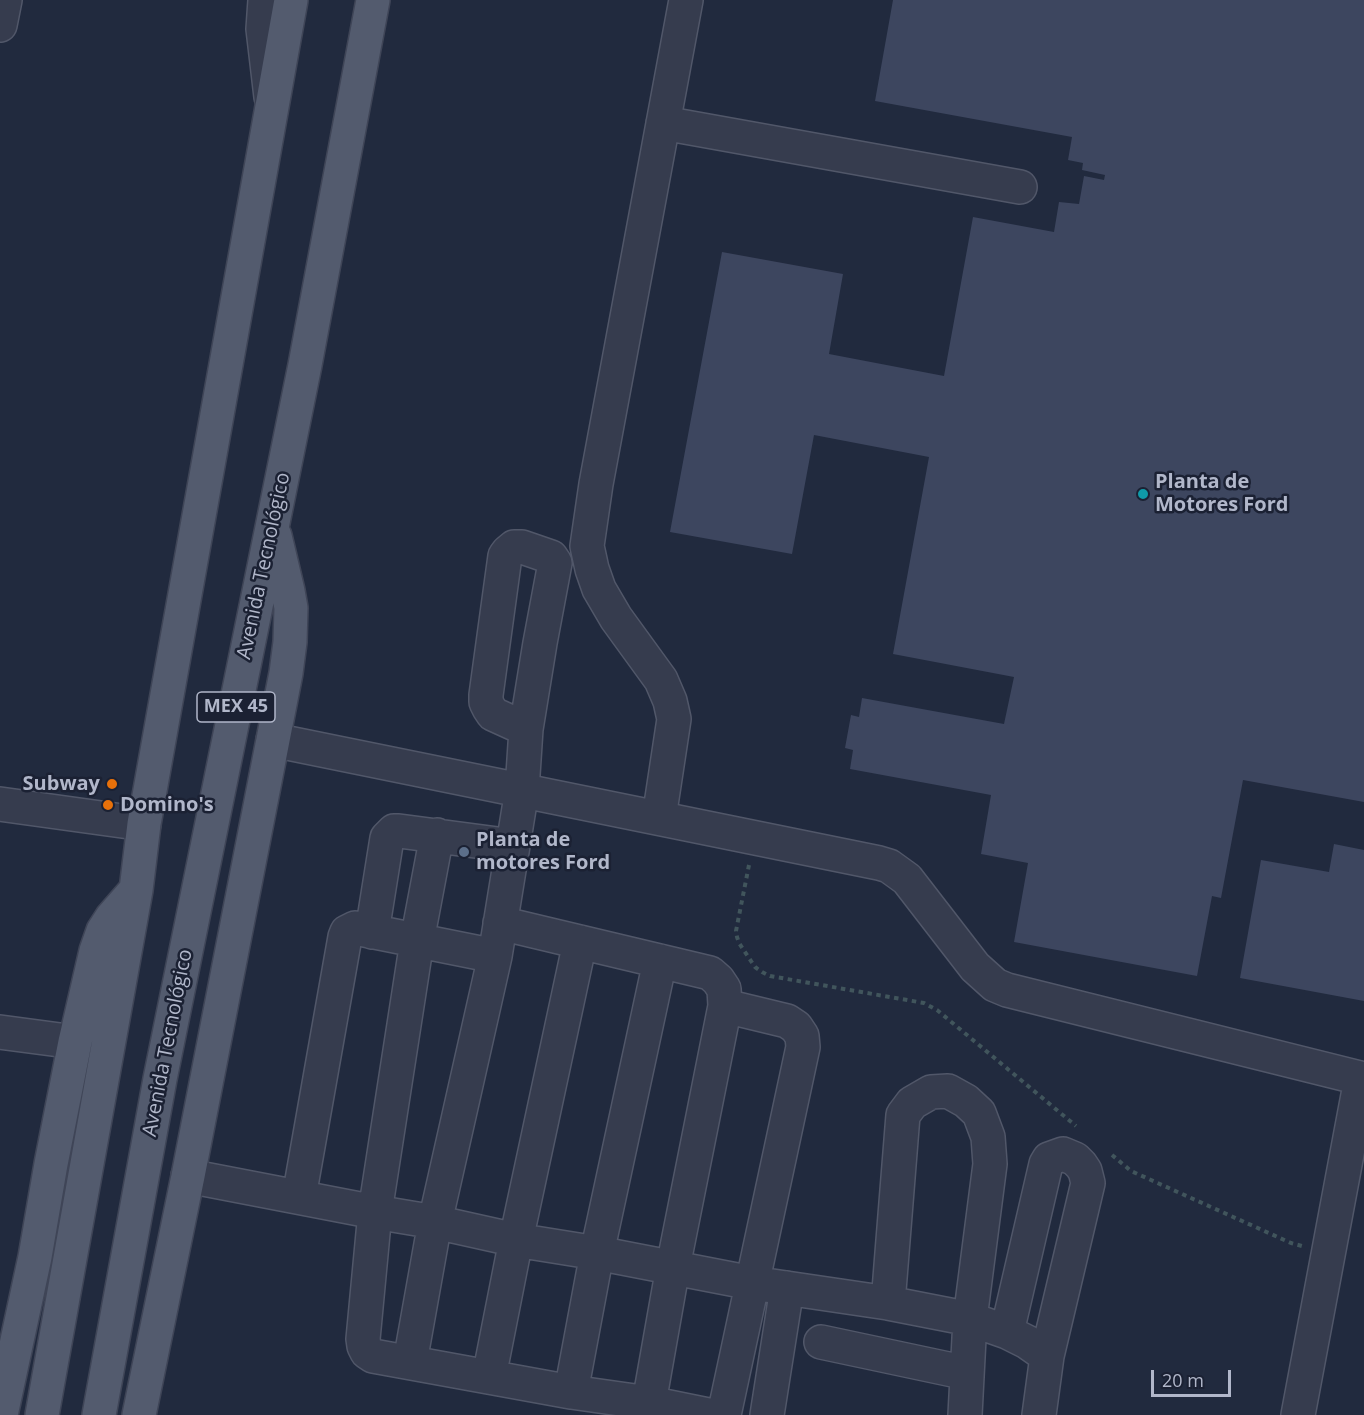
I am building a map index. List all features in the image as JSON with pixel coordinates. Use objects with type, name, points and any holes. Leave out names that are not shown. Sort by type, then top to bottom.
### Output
[{"type":"main road","points":[[42,1415],[136,890],[144,824],[291,0]]},
{"type":"main road","name":"Avenida Tecnológico","points":[[99,1415],[162,1067],[306,365],[373,0]]},
{"type":"main road","points":[[139,1415],[286,673],[291,627],[288,591],[273,526]]},
{"type":"main road","points":[[1,1415],[35,1257],[75,1042],[96,951],[103,931],[112,917],[136,890]]},
{"type":"main road","points":[[0,1330],[35,1257]]},
{"type":"street","points":[[265,0],[263,29],[272,101]]},
{"type":"street","points":[[659,818],[674,718],[670,701],[661,680],[616,618],[599,589],[587,546],[596,484],[686,0]]},
{"type":"street","points":[[663,123],[1020,187]]},
{"type":"street","points":[[410,1362],[435,1222],[495,956],[522,790],[526,729],[555,564],[554,560],[548,556],[522,547],[514,547],[505,556],[486,702],[493,714],[526,729]]},
{"type":"street","points":[[273,740],[889,866],[907,879],[975,967],[995,985],[1007,990],[1362,1079],[1298,1415]]},
{"type":"street","points":[[0,804],[144,824]]},
{"type":"street","points":[[372,932],[387,838],[394,831],[513,846]]},
{"type":"street","points":[[437,835],[417,940],[375,1212],[364,1346],[373,1356],[708,1415]]},
{"type":"street","points":[[500,923],[710,973],[724,989],[725,1006],[673,1267],[649,1403]]},
{"type":"street","points":[[299,1197],[347,932],[355,928],[495,956]]},
{"type":"street","points":[[489,1377],[580,942]]},
{"type":"street","points":[[571,1392],[597,1253],[660,961]]},
{"type":"street","points":[[724,1415],[803,1047],[802,1035],[787,1021],[725,1006]]},
{"type":"street","points":[[0,1032],[75,1042]]},
{"type":"street","points":[[888,1303],[903,1115],[912,1103],[931,1092],[948,1091],[966,1101],[979,1113],[988,1137],[990,1164],[970,1319],[965,1415]]},
{"type":"street","points":[[1007,1332],[1046,1164],[1049,1159],[1064,1154],[1076,1159],[1081,1165],[1088,1183],[1047,1356],[1039,1415]]},
{"type":"street","points":[[188,1176],[435,1222],[516,1240],[752,1283],[888,1303],[970,1319],[1007,1332],[1047,1356]]},
{"type":"street","points":[[767,1415],[788,1288]]},
{"type":"street","points":[[821,1342],[967,1372]]},
{"type":"path","points":[[754,837],[736,931],[739,943],[755,967],[770,976],[924,1003],[937,1010],[1078,1127]]},
{"type":"path","points":[[1105,1149],[1131,1171],[1291,1243],[1328,1252]]},
{"type":"building","name":"Planta de Motores Ford","points":[[893,0],[1364,0],[1364,802],[1243,780],[1221,898],[1212,896],[1197,976],[1014,942],[1028,863],[981,854],[991,795],[850,769],[853,750],[845,748],[851,715],[859,717],[862,698],[1004,724],[1014,677],[893,654],[929,457],[814,435],[792,554],[670,532],[722,252],[843,274],[829,354],[944,376],[973,217],[1054,232],[1059,202],[1079,204],[1084,176],[1104,180],[1105,175],[1082,170],[1083,163],[1068,160],[1072,137],[875,101]]},
{"type":"building","points":[[1334,844],[1364,850],[1364,1001],[1240,978],[1261,860],[1329,872]]},
{"type":"place","name":"Planta de Motores Ford","points":[[1143,494]]},
{"type":"place","name":"Subway","points":[[112,784]]},
{"type":"place","name":"Domino's","points":[[108,805]]},
{"type":"place","name":"Planta de motores Ford","points":[[464,852]]}]
